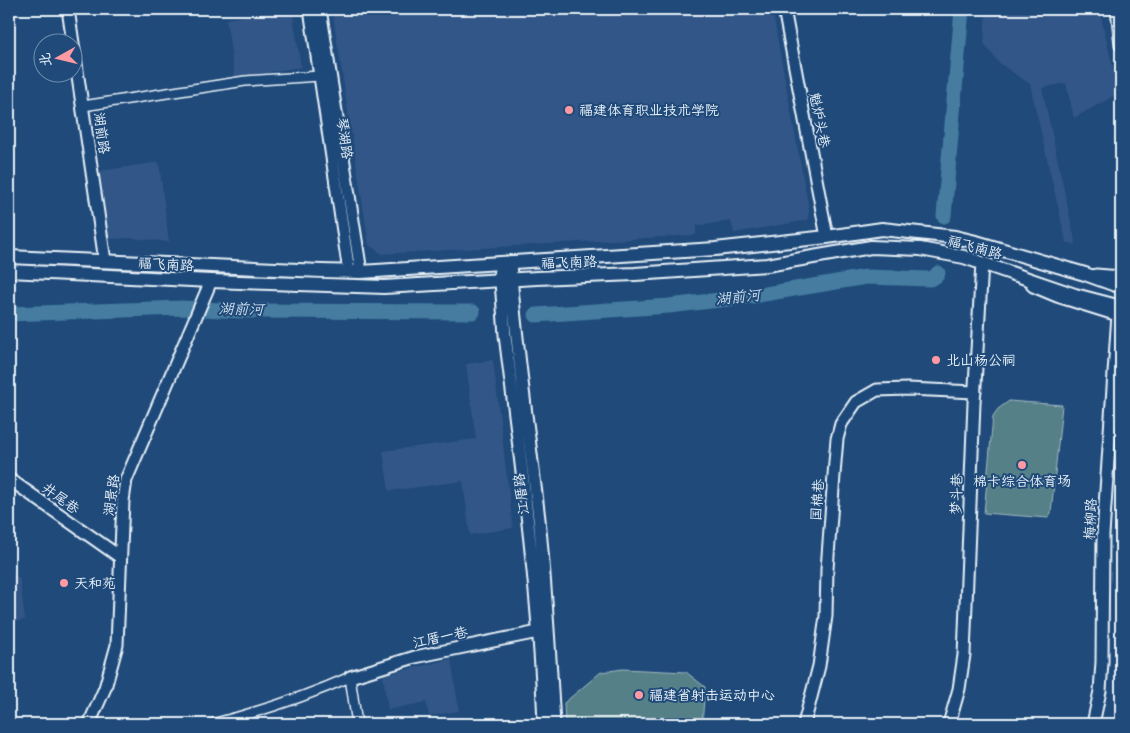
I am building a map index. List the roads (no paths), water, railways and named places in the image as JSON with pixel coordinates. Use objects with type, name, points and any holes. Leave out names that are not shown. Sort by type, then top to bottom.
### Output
[{"type":"highway","points":[[1118,9],[1121,16]]},
{"type":"main road","name":"福飞南路","points":[[9,257],[355,272],[715,249],[882,229],[955,237],[1084,274],[1121,287]]},
{"type":"main road","name":"福飞南路","points":[[9,271],[211,281],[384,286],[635,274],[767,265],[872,247],[920,249],[964,257],[1120,312]]},
{"type":"street","name":"湖前路","points":[[68,9],[105,261]]},
{"type":"street","name":"琴湖路","points":[[310,9],[355,272]]},
{"type":"street","points":[[320,9],[355,272]]},
{"type":"street","name":"魁炉头巷","points":[[784,9],[827,237]]},
{"type":"street","points":[[1118,9],[1121,45]]},
{"type":"street","points":[[83,106],[245,82],[320,76]]},
{"type":"street","name":"江厝路","points":[[505,262],[505,333],[525,487],[544,724]]},
{"type":"street","name":"梦斗巷","points":[[949,724],[959,690],[964,655],[974,392],[982,263]]},
{"type":"street","points":[[1084,274],[1121,277]]},
{"type":"street","name":"江厝路","points":[[506,280],[539,520],[554,724]]},
{"type":"street","name":"湖景路","points":[[89,724],[103,694],[116,653],[119,630],[123,494],[128,472],[211,281]]},
{"type":"street","name":"梅柳路","points":[[1093,724],[1100,691],[1102,662],[1104,535],[1120,312]]},
{"type":"street","name":"国棉巷","points":[[809,723],[820,666],[826,616],[827,569],[835,462],[837,439],[841,424],[856,402],[877,390],[908,388],[974,392]]},
{"type":"street","name":"井尾巷","points":[[9,479],[120,558]]},
{"type":"street","name":"江厝一巷","points":[[350,677],[415,657],[538,632]]},
{"type":"street","points":[[212,724],[237,721],[310,695],[350,677],[357,724]]},
{"type":"waterway","name":"湖前河","points":[[944,216],[962,9]]},
{"type":"waterway","name":"湖前河","points":[[536,315],[669,306],[753,296],[866,277],[930,279],[938,273]]},
{"type":"waterway","name":"湖前河","points":[[9,314],[182,308],[242,311],[473,312]]},
{"type":"place","name":"福建体育职业技术学院","points":[[569,110]]},
{"type":"place","name":"北山杨公祠","points":[[936,360]]},
{"type":"place","name":"棉卡综合体育场","points":[[1022,465]]},
{"type":"place","name":"天和苑","points":[[64,583]]},
{"type":"place","name":"福建省射击运动中心","points":[[639,695]]}]
